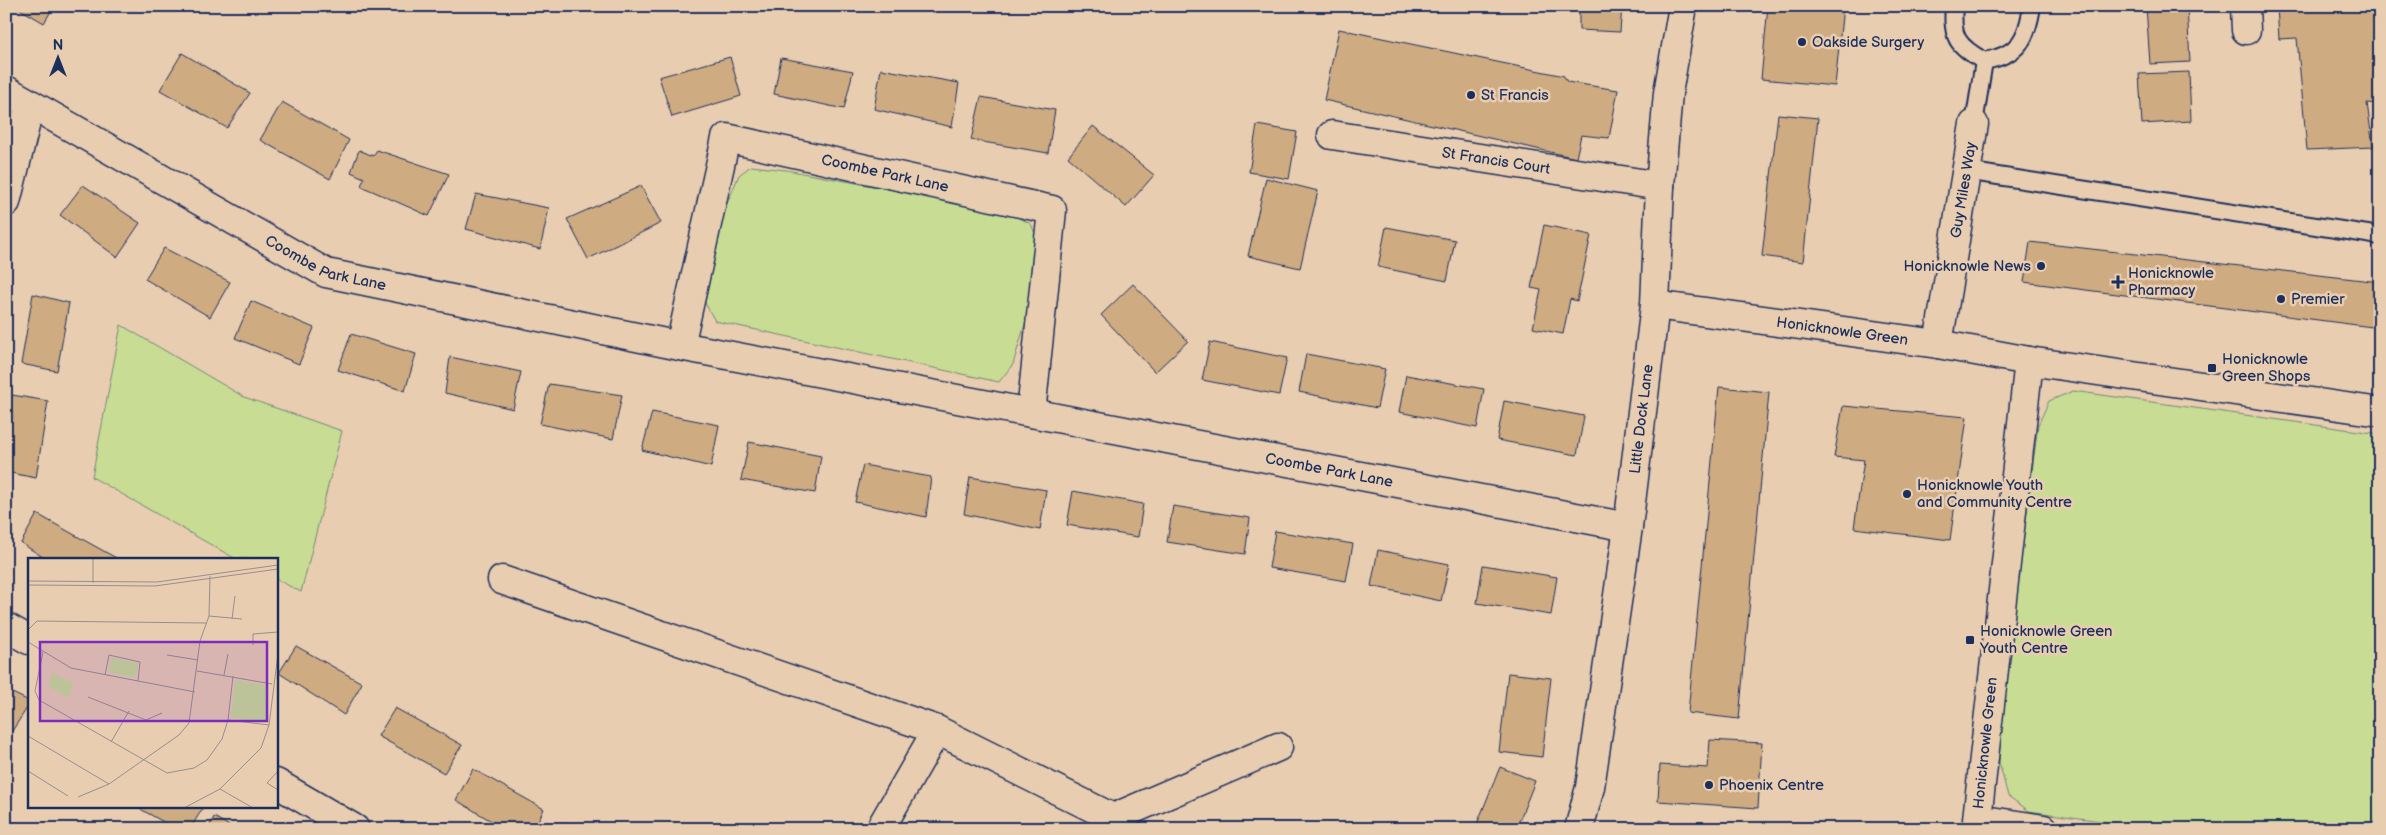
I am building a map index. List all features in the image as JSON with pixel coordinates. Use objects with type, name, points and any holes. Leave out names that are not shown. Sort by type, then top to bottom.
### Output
[{"type":"street","name":"Little Dock Lane","points":[[1579,829],[1590,787],[1628,527],[1655,305],[1660,186],[1668,93],[1683,6]]},
{"type":"street","name":"Coombe Park Lane","points":[[6,90],[30,106],[326,273],[680,346],[1628,527]]},
{"type":"street","points":[[6,202],[30,106]]},
{"type":"street","name":"Guy Miles Way","points":[[1938,344],[1974,124]]},
{"type":"street","name":"St Francis Court","points":[[1332,136],[1660,186]]},
{"type":"street","name":"Coombe Park Lane","points":[[680,346],[726,138],[1052,210],[1031,414]]},
{"type":"street","name":"Honicknowle Green","points":[[1655,305],[1938,344],[2029,361],[2380,412]]},
{"type":"street","name":"Honicknowle Green","points":[[2029,361],[1975,824],[2044,829]]},
{"type":"street","points":[[502,580],[936,730],[1113,818],[1278,747]]},
{"type":"street","points":[[6,627],[28,639]]},
{"type":"street","points":[[880,829],[936,730]]},
{"type":"street","points":[[278,784],[355,829]]},
{"type":"lane","points":[[1954,6],[1953,33],[1960,44],[1984,61],[2003,58],[2015,49],[2029,23],[2032,6]]},
{"type":"lane","points":[[1974,124],[1984,61]]},
{"type":"lane","points":[[1966,171],[2380,236]]},
{"type":"green space","points":[[751,166],[786,170],[1006,211],[1031,224],[1038,241],[1031,304],[1013,364],[999,382],[715,321],[705,303],[721,218],[739,175]]},
{"type":"green space","points":[[121,325],[244,397],[342,431],[301,592],[278,580],[278,558],[234,558],[92,477]]},
{"type":"green space","points":[[2073,391],[2380,434],[2380,829],[2159,829],[2029,811],[2008,796],[1999,762],[2002,707],[2038,425],[2049,401]]},
{"type":"building","points":[[15,6],[54,6],[44,23]]},
{"type":"building","points":[[1579,6],[1622,6],[1620,32],[1579,30]]},
{"type":"building","name":"Oakside Surgery","points":[[1768,6],[1843,6],[1835,86],[1761,79]]},
{"type":"building","points":[[2146,6],[2187,6],[2190,62],[2150,64]]},
{"type":"building","points":[[2277,6],[2380,6],[2380,104],[2367,103],[2373,147],[2307,150],[2297,38],[2279,39]]},
{"type":"building","name":"St Francis","points":[[1339,29],[1564,76],[1567,82],[1618,90],[1609,138],[1581,135],[1576,158],[1324,100]]},
{"type":"building","points":[[182,53],[250,93],[227,128],[160,90]]},
{"type":"building","points":[[730,57],[741,96],[672,117],[659,77]]},
{"type":"building","points":[[781,58],[853,71],[844,109],[774,94]]},
{"type":"building","points":[[881,69],[959,83],[952,127],[874,109]]},
{"type":"building","points":[[2189,72],[2191,121],[2142,124],[2139,74]]},
{"type":"building","points":[[981,97],[1055,110],[1048,153],[971,140]]},
{"type":"building","points":[[282,102],[349,140],[330,179],[260,140]]},
{"type":"building","points":[[1778,114],[1818,118],[1803,262],[1762,256]]},
{"type":"building","points":[[1257,125],[1297,132],[1289,179],[1249,172]]},
{"type":"building","points":[[1093,126],[1154,175],[1126,207],[1068,157]]},
{"type":"building","points":[[359,150],[373,156],[377,150],[449,174],[429,216],[361,186],[364,178],[351,172]]},
{"type":"building","points":[[1266,178],[1318,191],[1300,268],[1248,256]]},
{"type":"building","points":[[83,185],[140,223],[117,257],[60,215]]},
{"type":"building","points":[[641,186],[661,223],[588,259],[567,219]]},
{"type":"building","points":[[476,194],[549,208],[540,249],[466,229]]},
{"type":"building","points":[[1544,225],[1591,235],[1577,301],[1570,299],[1563,334],[1533,328],[1541,290],[1531,288]]},
{"type":"building","points":[[1386,227],[1455,240],[1447,281],[1378,267]]},
{"type":"building","points":[[2030,242],[2380,282],[2380,328],[2024,282]]},
{"type":"building","points":[[164,248],[230,282],[210,317],[145,279]]},
{"type":"building","points":[[1133,284],[1188,341],[1155,372],[1101,315]]},
{"type":"building","points":[[33,294],[69,303],[57,371],[21,364]]},
{"type":"building","points":[[251,301],[314,328],[299,364],[235,338]]},
{"type":"building","points":[[351,334],[416,354],[405,391],[338,370]]},
{"type":"building","points":[[1210,342],[1287,358],[1279,395],[1202,380]]},
{"type":"building","points":[[1306,354],[1385,369],[1377,408],[1299,392]]},
{"type":"building","points":[[450,357],[521,372],[513,409],[445,393]]},
{"type":"building","points":[[1406,375],[1484,389],[1477,428],[1399,412]]},
{"type":"building","points":[[549,384],[622,395],[613,439],[540,424]]},
{"type":"building","points":[[1719,387],[1769,392],[1739,719],[1688,713]]},
{"type":"building","points":[[12,395],[48,401],[36,478],[6,472],[6,431]]},
{"type":"building","points":[[1504,401],[1584,416],[1577,455],[1497,440]]},
{"type":"building","name":"Honicknowle Youth and Community Centre","points":[[1843,406],[1967,417],[1950,540],[1854,528],[1864,460],[1834,457]]},
{"type":"building","points":[[652,412],[719,425],[711,467],[642,450]]},
{"type":"building","points":[[749,442],[821,456],[815,493],[741,480]]},
{"type":"building","points":[[863,465],[931,477],[926,517],[855,502]]},
{"type":"building","points":[[970,477],[1046,490],[1040,530],[964,514]]},
{"type":"building","points":[[1073,491],[1143,504],[1138,537],[1067,525]]},
{"type":"building","points":[[1173,506],[1250,518],[1245,554],[1167,542]]},
{"type":"building","points":[[37,514],[116,558],[44,558],[21,543]]},
{"type":"building","points":[[1275,531],[1353,544],[1346,581],[1269,568]]},
{"type":"building","points":[[1378,550],[1449,564],[1441,601],[1371,586]]},
{"type":"building","points":[[1483,565],[1557,577],[1551,615],[1477,603]]},
{"type":"building","points":[[296,646],[362,683],[344,715],[279,673]]},
{"type":"building","points":[[1508,673],[1551,678],[1542,757],[1499,752]]},
{"type":"building","points":[[6,690],[28,701],[28,707],[12,731],[6,728]]},
{"type":"building","points":[[395,708],[462,745],[444,773],[378,736]]},
{"type":"building","name":"Phoenix Centre","points":[[1710,740],[1762,743],[1758,808],[1658,801],[1660,765],[1708,768]]},
{"type":"building","points":[[1500,767],[1535,781],[1516,829],[1475,829]]},
{"type":"building","points":[[473,769],[544,809],[534,829],[505,829],[456,800]]},
{"type":"building","points":[[139,808],[203,808],[190,829],[176,829]]},
{"type":"building","points":[[214,817],[235,829],[208,829]]},
{"type":"building","points":[[1660,820],[1680,829],[1657,829]]},
{"type":"building","points":[[563,822],[575,829],[559,829]]},
{"type":"place","name":"Oakside Surgery","points":[[1802,42]]},
{"type":"place","name":"St Francis","points":[[1471,95]]},
{"type":"place","name":"Honicknowle News","points":[[2041,266]]},
{"type":"place","name":"Honicknowle Pharmacy","points":[[2118,282]]},
{"type":"place","name":"Premier","points":[[2281,299]]},
{"type":"place","name":"Honicknowle Green Shops","points":[[2212,368]]},
{"type":"place","name":"Honicknowle Youth and Community Centre","points":[[1907,494]]},
{"type":"place","name":"Honicknowle Green Youth Centre","points":[[1970,640]]},
{"type":"place","name":"Phoenix Centre","points":[[1709,785]]}]
